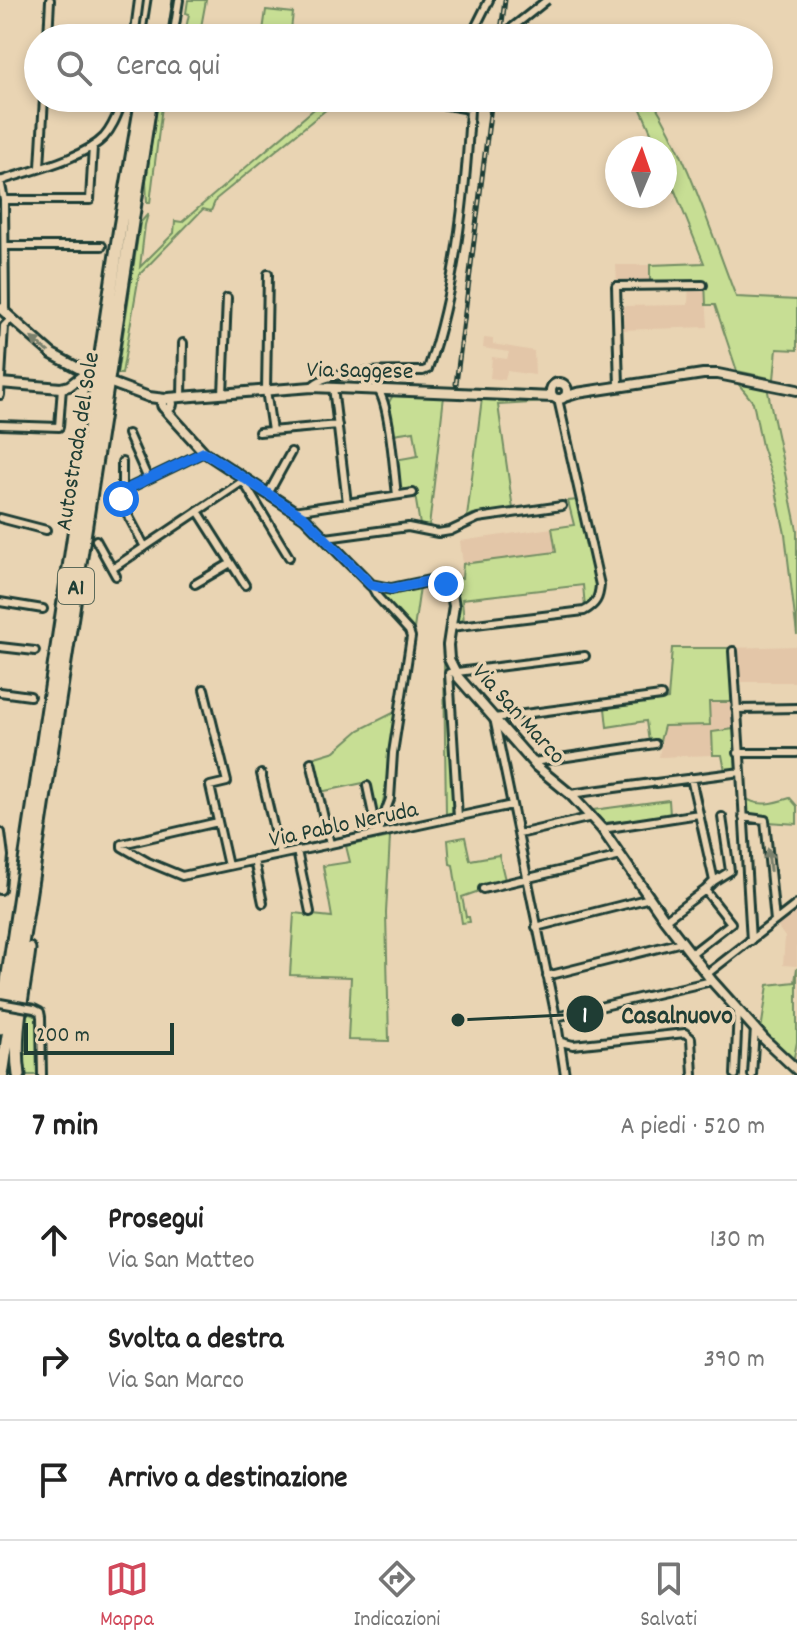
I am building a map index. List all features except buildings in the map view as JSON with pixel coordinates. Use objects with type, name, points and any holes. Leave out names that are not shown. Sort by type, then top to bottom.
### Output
[{"type":"highway","points":[[154,24],[158,0]]},
{"type":"highway","points":[[162,24],[166,0]]},
{"type":"highway","name":"Autostrada del Sole","points":[[0,1028],[37,766],[140,112]]},
{"type":"highway","name":"Autostrada del Sole","points":[[2,1075],[149,112]]},
{"type":"highway","points":[[0,974],[37,766]]},
{"type":"highway","points":[[19,1075],[16,1057],[18,1030],[37,884],[41,816]]},
{"type":"main road","points":[[0,308],[52,354],[88,374],[62,387],[0,383]]},
{"type":"main road","points":[[539,394],[560,384],[560,395],[703,374],[718,374],[797,390]]},
{"type":"main road","points":[[114,384],[171,402],[175,422],[204,452],[294,511],[326,538],[371,585]]},
{"type":"main road","name":"Via Saggese","points":[[171,402],[223,394],[312,387],[560,395]]},
{"type":"main road","name":"Via San Marco","points":[[371,585],[391,589],[434,580],[451,589],[454,600],[449,659],[455,671],[533,762],[592,817],[691,954],[738,1010],[797,1070]]},
{"type":"main road","points":[[0,833],[3,865],[0,889]]},
{"type":"street","points":[[49,24],[50,0]]},
{"type":"street","points":[[136,24],[139,0]]},
{"type":"street","points":[[175,24],[179,0]]},
{"type":"street","points":[[477,24],[489,0]]},
{"type":"street","points":[[517,24],[547,0]]},
{"type":"street","points":[[40,167],[43,112]]},
{"type":"street","points":[[0,395],[4,326],[10,320],[5,310],[6,246],[0,180],[93,146],[105,136],[118,112]]},
{"type":"street","points":[[312,387],[318,380],[334,377],[428,369],[445,318],[470,112]]},
{"type":"street","points":[[4,200],[90,200],[93,146]]},
{"type":"street","points":[[6,246],[102,246]]},
{"type":"street","points":[[268,274],[266,390],[272,431]]},
{"type":"street","points":[[619,386],[616,286],[703,285]]},
{"type":"street","points":[[223,394],[227,298]]},
{"type":"street","points":[[171,402],[183,343]]},
{"type":"street","points":[[0,425],[59,427],[62,387]]},
{"type":"street","points":[[333,387],[347,503]]},
{"type":"street","points":[[375,388],[381,392],[397,495]]},
{"type":"street","points":[[385,413],[386,398],[391,393],[441,392]]},
{"type":"street","points":[[451,627],[584,611],[598,599],[600,585],[560,395]]},
{"type":"street","points":[[259,432],[338,425]]},
{"type":"street","points":[[128,434],[148,479]]},
{"type":"street","points":[[121,492],[204,452]]},
{"type":"street","points":[[268,494],[291,452]]},
{"type":"street","points":[[122,462],[122,504],[145,547]]},
{"type":"street","points":[[96,540],[114,573],[145,547],[245,480],[289,557]]},
{"type":"street","points":[[294,511],[413,493]]},
{"type":"street","points":[[326,538],[408,527],[438,533],[478,518],[562,506]]},
{"type":"street","points":[[198,511],[245,585]]},
{"type":"street","points":[[0,518],[46,530]]},
{"type":"street","points":[[195,584],[231,563]]},
{"type":"street","points":[[371,585],[411,637],[393,753],[390,799],[377,834]]},
{"type":"street","points":[[0,602],[43,609]]},
{"type":"street","points":[[0,647],[35,651]]},
{"type":"street","points":[[733,651],[751,941]]},
{"type":"street","points":[[458,817],[449,673],[585,656]]},
{"type":"street","points":[[204,689],[227,782],[210,786],[228,866]]},
{"type":"street","points":[[0,692],[30,696]]},
{"type":"street","points":[[565,1075],[561,1042],[494,718],[661,696]]},
{"type":"street","points":[[736,709],[797,708]]},
{"type":"street","points":[[533,762],[655,744]]},
{"type":"street","points":[[738,753],[797,753]]},
{"type":"street","points":[[311,762],[330,844]]},
{"type":"street","points":[[570,794],[741,772]]},
{"type":"street","points":[[261,774],[280,855]]},
{"type":"street","points":[[691,778],[714,881]]},
{"type":"street","points":[[367,786],[377,834]]},
{"type":"street","name":"Via Pablo Neruda","points":[[218,822],[122,844],[122,847],[182,876],[512,805]]},
{"type":"street","points":[[602,829],[699,814]]},
{"type":"street","points":[[519,834],[592,817]]},
{"type":"street","points":[[665,920],[730,871],[722,817]]},
{"type":"street","points":[[743,817],[765,820],[775,921]]},
{"type":"street","points":[[297,851],[310,912]]},
{"type":"street","points":[[483,889],[621,856]]},
{"type":"street","points":[[254,860],[263,903]]},
{"type":"street","points":[[691,954],[731,923],[705,890]]},
{"type":"street","points":[[536,927],[650,898]]},
{"type":"street","points":[[556,1017],[710,977],[797,904]]},
{"type":"street","points":[[547,976],[682,942]]},
{"type":"street","points":[[0,1003],[40,1012],[42,1075]]},
{"type":"street","points":[[735,1075],[738,1010]]},
{"type":"street","points":[[752,1075],[755,1028]]},
{"type":"street","points":[[561,1042],[573,1045],[685,1033],[691,1040],[693,1075]]},
{"type":"shaded area","points":[[616,265],[650,265],[650,282],[617,283]]},
{"type":"shaded area","points":[[689,281],[705,281],[708,327],[620,330],[620,306],[688,305]]},
{"type":"shaded area","points":[[484,338],[493,339],[493,344],[534,351],[535,375],[507,371],[505,380],[490,378],[492,357],[507,359],[509,352],[483,348]]},
{"type":"shaded area","points":[[552,528],[556,552],[463,564],[460,541]]},
{"type":"shaded area","points":[[797,646],[797,682],[732,682],[729,648]]},
{"type":"shaded area","points":[[709,702],[732,702],[734,729],[712,732],[713,755],[659,757],[664,726],[710,725]]},
{"type":"shaded area","points":[[797,907],[797,966],[783,965],[785,937],[777,926]]},
{"type":"green space","points":[[188,0],[206,0],[202,24],[187,24],[189,14],[186,13]]},
{"type":"green space","points":[[266,10],[293,13],[292,24],[264,24]]},
{"type":"green space","points":[[156,112],[161,112],[150,203],[147,203],[146,179]]},
{"type":"green space","points":[[311,112],[323,112],[216,199],[211,211],[203,209],[139,275],[122,374],[117,374],[140,223],[148,214],[140,267],[174,233],[175,221],[182,222]]},
{"type":"green space","points":[[642,112],[659,112],[672,136],[653,136]]},
{"type":"green space","points":[[677,147],[736,297],[797,300],[797,350],[777,349],[774,379],[737,371],[715,305],[706,305],[705,281],[650,282],[650,265],[704,263],[677,196]]},
{"type":"green space","points":[[736,381],[767,387],[797,530],[797,635],[785,534],[775,486],[762,446],[753,402]]},
{"type":"green space","points":[[393,395],[444,396],[429,527],[420,525],[414,489],[400,491],[395,460],[418,456],[414,431],[393,434],[388,404]]},
{"type":"green space","points":[[482,398],[551,399],[547,402],[498,405],[513,509],[467,517]]},
{"type":"green space","points":[[578,500],[596,586],[593,598],[585,607],[583,585],[462,599],[464,623],[457,621],[457,595],[447,580],[462,578],[463,564],[556,552],[552,528],[574,525],[568,501]]},
{"type":"green space","points":[[420,587],[414,629],[380,593]]},
{"type":"green space","points":[[672,648],[729,648],[732,702],[709,702],[710,725],[664,726],[660,741],[649,742],[646,721],[607,727],[605,708],[668,699]]},
{"type":"green space","points":[[444,663],[454,798],[452,813],[446,814]]},
{"type":"green space","points":[[395,712],[378,822],[368,782],[320,792],[312,758],[335,751],[359,730]]},
{"type":"green space","points":[[734,729],[737,770],[725,771],[722,755],[713,755],[712,732]]},
{"type":"green space","points":[[744,797],[760,803],[790,798],[797,806],[797,824],[768,822],[767,816],[746,815]]},
{"type":"green space","points":[[669,800],[670,815],[604,823],[593,810]]},
{"type":"green space","points":[[390,837],[386,913],[389,1041],[348,1040],[351,977],[290,975],[294,913],[332,917],[323,866],[350,862],[346,846]]},
{"type":"green space","points":[[465,837],[470,860],[499,855],[505,880],[482,886],[482,890],[462,897],[470,922],[462,923],[448,840]]},
{"type":"green space","points":[[797,968],[797,1042],[793,1062],[761,1030],[768,985],[795,982]]},
{"type":"green space","points":[[24,1012],[38,1017],[37,1075],[24,1075]]},
{"type":"railway","points":[[502,24],[505,0]]},
{"type":"railway","points":[[456,384],[490,112]]},
{"type":"place","name":"Casalnuovo","points":[[458,1020]]},
{"type":"route","points":[[121,499],[121,492],[204,452],[305,518],[371,585],[391,589],[434,580],[446,584]]}]
